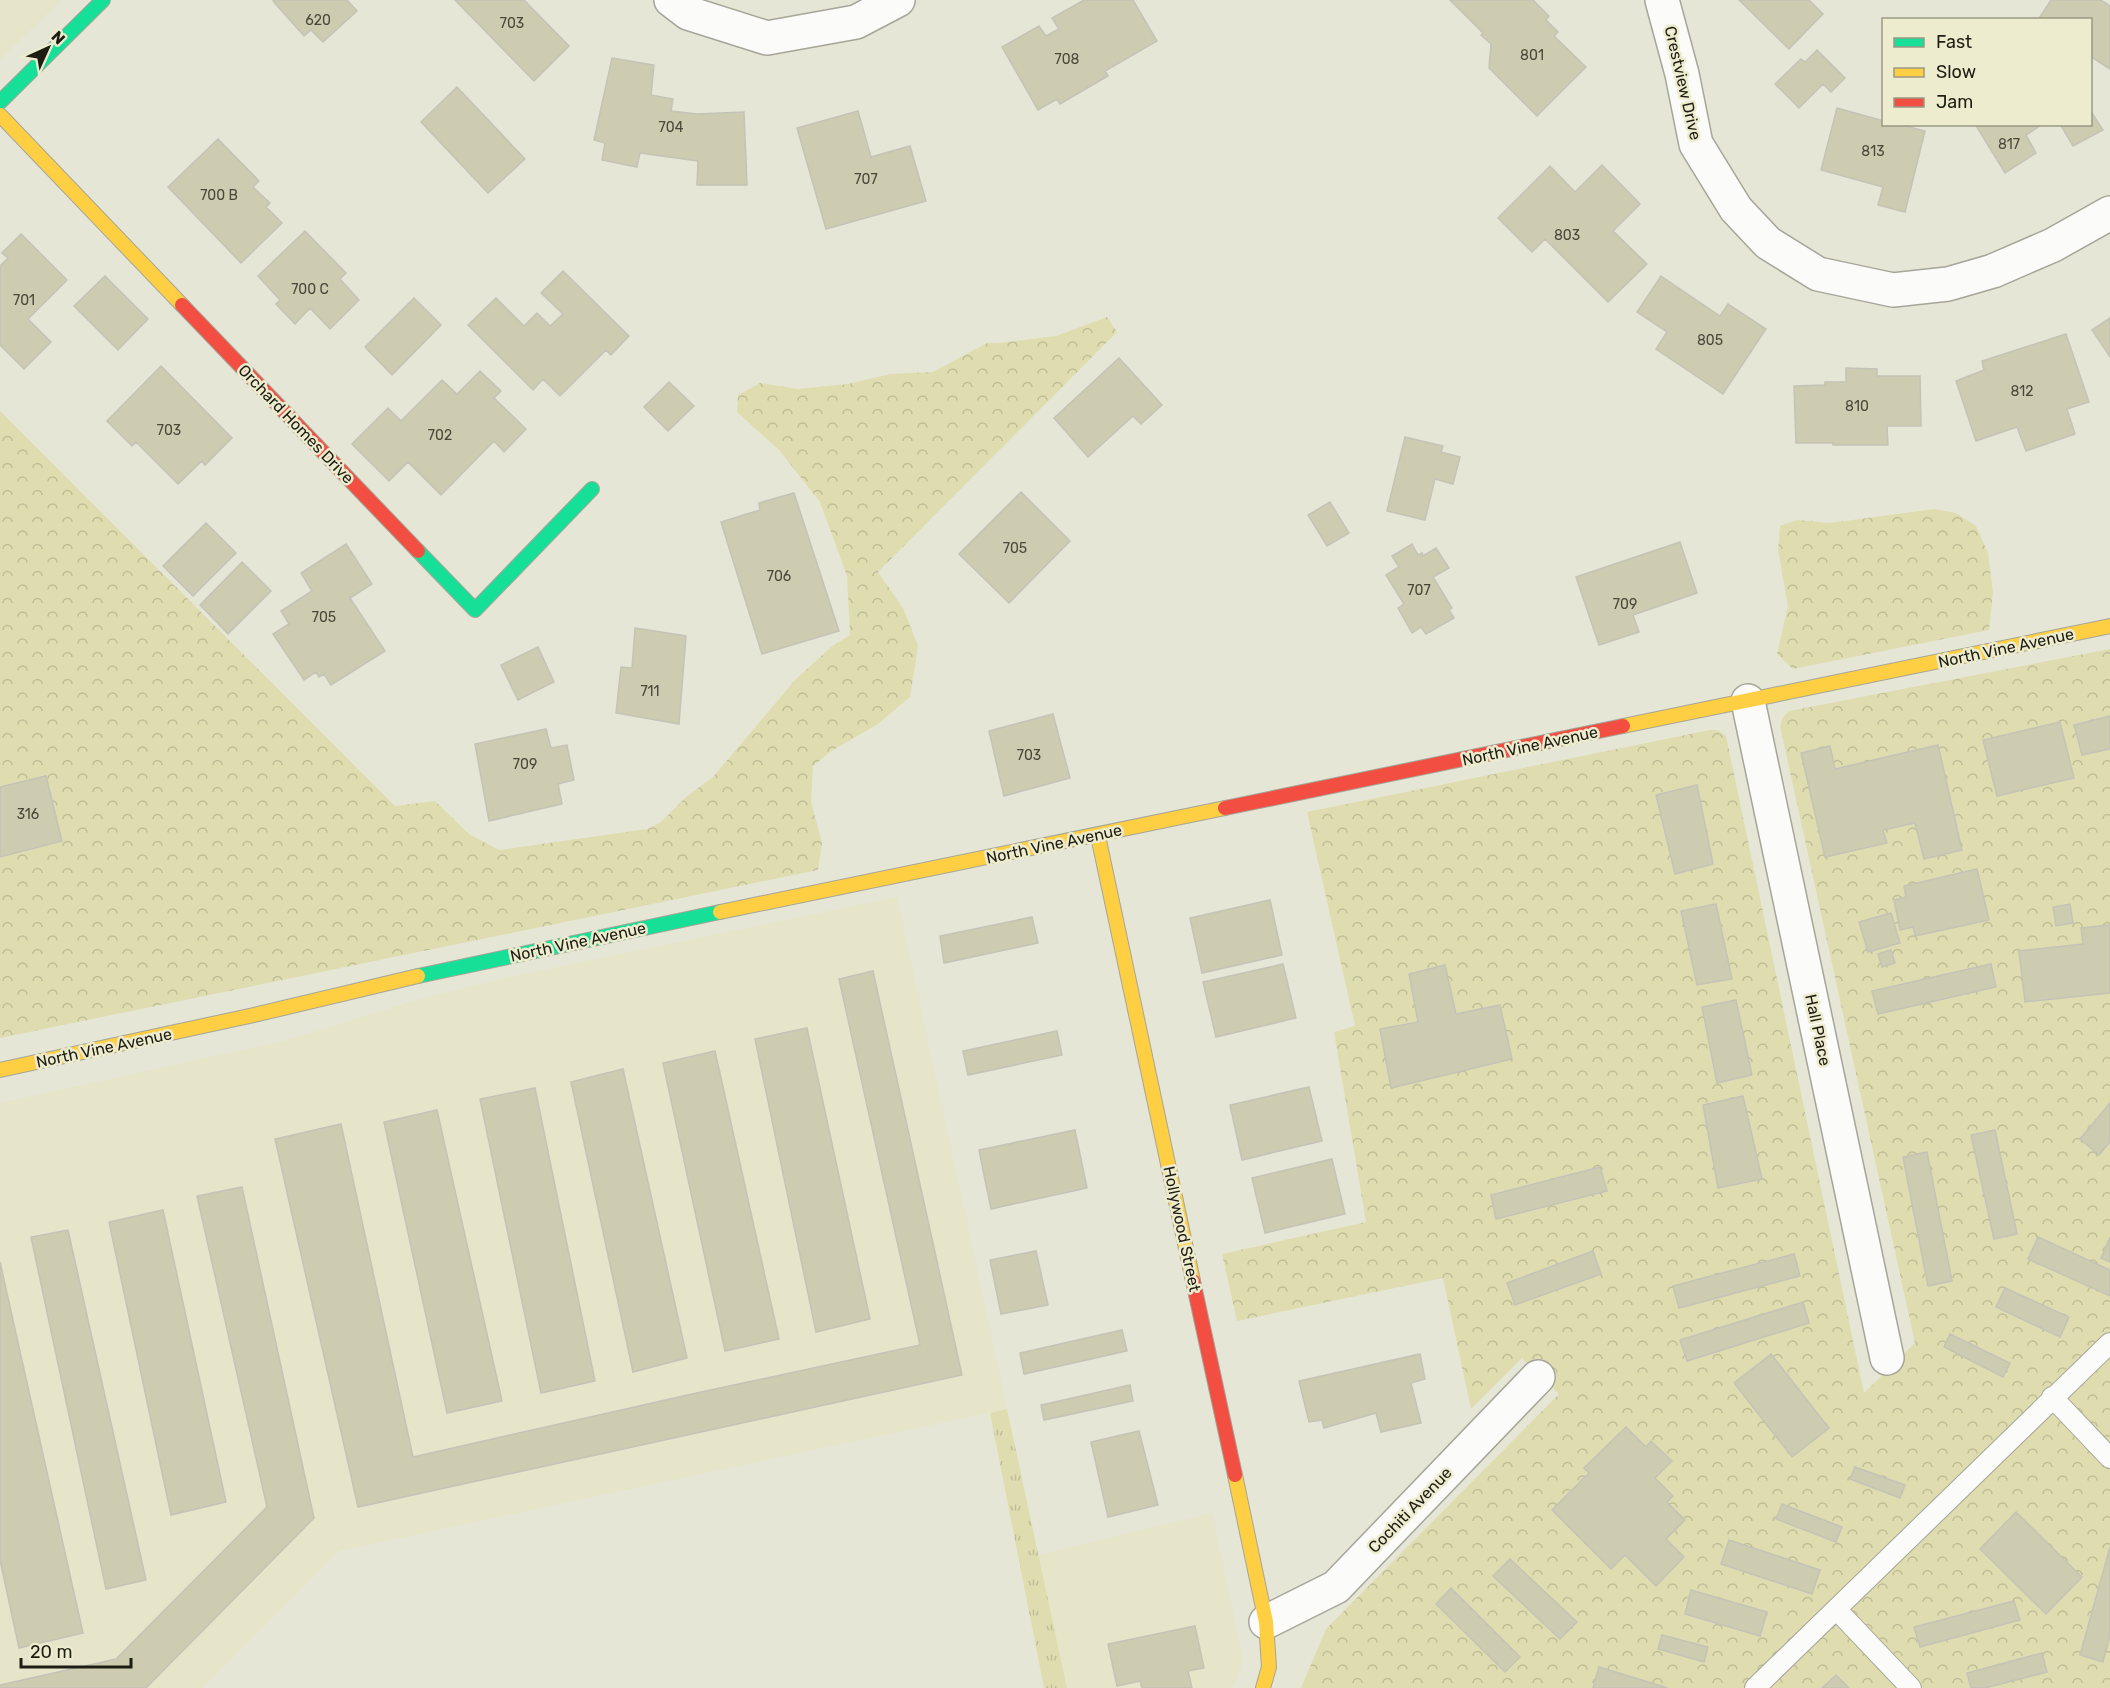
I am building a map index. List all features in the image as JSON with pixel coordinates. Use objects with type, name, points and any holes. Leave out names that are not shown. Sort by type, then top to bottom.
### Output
[{"type":"street","points":[[0,102],[103,0]]},
{"type":"street","points":[[671,0],[688,13],[767,38],[856,22],[898,0]]},
{"type":"street","name":"Crestview Drive","points":[[1662,0],[1682,74],[1696,144],[1736,209],[1768,243],[1818,274],[1893,290],[1948,284],[1993,271],[2053,245],[2110,213]]},
{"type":"street","name":"Orchard Homes Drive","points":[[0,115],[475,610],[592,489]]},
{"type":"street","name":"North Vine Avenue","points":[[0,1070],[254,1015],[464,965],[2110,626]]},
{"type":"street","name":"Hall Place","points":[[1748,701],[1887,1358]]},
{"type":"street","name":"Hollywood Street","points":[[1098,836],[1266,1622],[1269,1667],[1263,1688]]},
{"type":"street","name":"Cochiti Avenue","points":[[1266,1622],[1336,1587],[1538,1377]]},
{"type":"lane","points":[[1755,1688],[2110,1343]]},
{"type":"lane","points":[[2052,1397],[2110,1458]]},
{"type":"lane","points":[[1836,1610],[1911,1688]]},
{"type":"shaded area","points":[[0,0],[61,0],[0,60]]},
{"type":"shaded area","points":[[897,897],[1007,1409],[339,1551],[203,1688],[0,1688],[0,1103],[284,1041],[423,998],[509,977]]},
{"type":"shaded area","points":[[1212,1513],[1242,1655],[1241,1669],[1232,1688],[1067,1688],[1038,1555]]},
{"type":"green space","points":[[1107,317],[1117,332],[878,572],[903,608],[918,646],[910,697],[878,724],[830,752],[813,766],[811,802],[822,843],[818,870],[0,1038],[0,411],[395,806],[435,801],[469,834],[499,850],[647,829],[661,822],[686,797],[713,777],[795,680],[831,647],[850,635],[847,576],[820,502],[779,450],[737,412],[738,395],[760,383],[798,389],[848,384],[890,374],[933,372],[987,343],[1056,336]]},
{"type":"green space","points":[[1934,509],[1956,513],[1976,526],[1988,553],[1993,592],[1989,630],[1793,669],[1777,654],[1788,606],[1778,550],[1780,526],[1797,520],[1830,523]]},
{"type":"green space","points":[[2110,649],[2110,1688],[1301,1688],[1326,1629],[1559,1394],[1522,1358],[1471,1409],[1443,1278],[1237,1321],[1222,1254],[1366,1222],[1334,1032],[1355,1026],[1307,812],[1710,730],[1717,730],[1726,736],[1864,1393],[1915,1343],[1780,726],[1783,717],[1789,711]]},
{"type":"green space","points":[[1007,1409],[1067,1688],[1044,1688],[990,1413]]},
{"type":"building","points":[[274,0],[347,0],[357,11],[323,42],[311,30],[304,36]]},
{"type":"building","points":[[455,0],[524,0],[569,46],[534,81]]},
{"type":"building","points":[[1084,0],[1133,0],[1157,41],[1105,71],[1108,76],[1060,104],[1057,99],[1038,110],[1002,47],[1039,26],[1046,36],[1059,29],[1052,18]]},
{"type":"building","points":[[1450,0],[1533,0],[1549,16],[1546,20],[1558,32],[1554,36],[1586,67],[1537,116],[1489,68],[1491,44]]},
{"type":"building","points":[[1739,0],[1809,0],[1823,14],[1789,49]]},
{"type":"building","points":[[2051,0],[2101,0],[2110,6],[2110,69],[2092,57],[2092,18],[2039,18]]},
{"type":"building","points":[[1817,50],[1845,78],[1831,92],[1823,84],[1799,108],[1775,84],[1801,59],[1805,62]]},
{"type":"building","points":[[612,58],[654,65],[651,95],[673,99],[671,111],[697,114],[744,112],[747,185],[697,185],[698,161],[640,153],[637,167],[602,160],[605,143],[594,140]]},
{"type":"building","points":[[457,87],[525,159],[488,193],[421,122]]},
{"type":"building","points":[[1837,108],[1882,120],[1882,126],[1906,126],[1925,131],[1905,212],[1878,205],[1883,187],[1821,170]]},
{"type":"building","points":[[858,111],[871,157],[910,146],[926,201],[826,229],[797,128]]},
{"type":"building","points":[[2092,113],[2103,130],[2073,146],[2061,126],[2092,126]]},
{"type":"building","points":[[1976,126],[2040,126],[2026,135],[2036,153],[2005,173]]},
{"type":"building","points":[[218,139],[259,181],[253,187],[270,203],[266,207],[282,223],[241,263],[168,187]]},
{"type":"building","points":[[1602,165],[1640,204],[1613,231],[1647,264],[1608,302],[1545,239],[1532,252],[1498,218],[1550,166],[1575,192]]},
{"type":"building","points":[[305,231],[346,273],[340,279],[359,300],[330,329],[310,308],[295,324],[276,304],[280,300],[258,276]]},
{"type":"building","points":[[21,234],[67,280],[28,319],[51,342],[24,369],[0,345],[0,266],[8,258],[2,253]]},
{"type":"building","points":[[563,271],[629,336],[611,355],[606,350],[560,396],[543,379],[533,390],[468,325],[496,298],[524,326],[537,313],[550,326],[563,314],[541,293]]},
{"type":"building","points":[[105,276],[148,319],[118,350],[74,306]]},
{"type":"building","points":[[1661,276],[1720,316],[1728,304],[1766,329],[1723,394],[1656,349],[1667,332],[1637,312]]},
{"type":"building","points":[[414,298],[441,325],[392,375],[365,347]]},
{"type":"building","points":[[2110,318],[2110,357],[2092,330]]},
{"type":"building","points":[[2066,334],[2089,402],[2067,409],[2075,434],[2026,451],[2017,427],[1976,441],[1956,381],[1984,370],[1982,361]]},
{"type":"building","points":[[1119,358],[1162,405],[1141,424],[1133,416],[1088,457],[1054,418]]},
{"type":"building","points":[[161,366],[232,438],[205,465],[202,461],[178,484],[136,442],[132,446],[107,421]]},
{"type":"building","points":[[1846,368],[1877,369],[1877,376],[1920,376],[1921,426],[1887,426],[1888,445],[1796,443],[1794,386],[1846,382]]},
{"type":"building","points":[[480,371],[501,391],[494,398],[526,429],[504,452],[494,441],[441,495],[408,462],[389,481],[352,444],[388,408],[401,421],[442,380],[457,394]]},
{"type":"building","points":[[669,382],[694,406],[668,431],[644,407]]},
{"type":"building","points":[[1405,437],[1443,446],[1441,452],[1460,457],[1453,484],[1435,479],[1425,520],[1387,511]]},
{"type":"building","points":[[1021,492],[1070,541],[1009,603],[959,554]]},
{"type":"building","points":[[794,493],[839,631],[762,654],[721,522],[760,510],[759,503]]},
{"type":"building","points":[[1330,502],[1349,533],[1327,546],[1308,515]]},
{"type":"building","points":[[206,523],[236,553],[193,596],[163,566]]},
{"type":"building","points":[[1680,542],[1697,593],[1633,615],[1639,632],[1599,645],[1576,577]]},
{"type":"building","points":[[346,544],[372,584],[350,598],[385,651],[331,685],[324,674],[319,677],[316,672],[304,680],[273,634],[289,624],[281,611],[312,591],[301,573]]},
{"type":"building","points":[[1412,544],[1418,555],[1422,553],[1423,556],[1436,548],[1449,568],[1433,577],[1452,608],[1449,610],[1454,618],[1426,634],[1421,627],[1412,633],[1398,608],[1404,604],[1386,575],[1399,567],[1392,556]]},
{"type":"building","points":[[242,562],[271,591],[228,634],[200,605]]},
{"type":"building","points":[[635,628],[686,636],[679,724],[616,713],[621,667],[632,668]]},
{"type":"building","points":[[538,647],[554,682],[518,700],[501,665]]},
{"type":"building","points":[[1053,714],[1070,778],[1004,796],[989,731]]},
{"type":"building","points":[[2110,716],[2110,749],[2082,755],[2074,725]]},
{"type":"building","points":[[2060,722],[2074,778],[1997,796],[1983,740]]},
{"type":"building","points":[[546,729],[551,748],[567,745],[574,780],[558,784],[562,804],[489,821],[475,744]]},
{"type":"building","points":[[1938,745],[1962,850],[1924,859],[1915,823],[1883,830],[1887,843],[1825,857],[1801,753],[1830,746],[1835,769]]},
{"type":"building","points":[[46,776],[62,841],[0,857],[0,787]]},
{"type":"building","points":[[1697,785],[1713,864],[1675,874],[1656,795]]},
{"type":"building","points":[[1977,869],[1989,920],[1915,936],[1913,927],[1900,930],[1894,900],[1906,897],[1904,886]]},
{"type":"building","points":[[1270,900],[1282,955],[1202,973],[1190,918]]},
{"type":"building","points":[[1716,904],[1732,979],[1697,985],[1681,911]]},
{"type":"building","points":[[2070,904],[2073,923],[2056,926],[2053,907]]},
{"type":"building","points":[[1891,913],[1900,943],[1868,952],[1859,922]]},
{"type":"building","points":[[1032,917],[1038,943],[944,963],[940,936]]},
{"type":"building","points":[[2110,925],[2110,993],[2025,1002],[2019,951],[2083,944],[2081,928]]},
{"type":"building","points":[[1891,950],[1895,963],[1882,967],[1878,954]]},
{"type":"building","points":[[1283,964],[1296,1018],[1216,1037],[1203,982]]},
{"type":"building","points":[[1991,964],[1996,987],[1878,1014],[1872,991]]},
{"type":"building","points":[[1445,965],[1456,1014],[1500,1005],[1512,1059],[1391,1088],[1380,1029],[1418,1022],[1409,974]]},
{"type":"building","points":[[873,971],[962,1375],[358,1507],[275,1139],[341,1124],[413,1457],[920,1345],[839,979]]},
{"type":"building","points":[[1736,1000],[1752,1075],[1717,1083],[1702,1007]]},
{"type":"building","points":[[807,1028],[870,1319],[816,1332],[755,1039]]},
{"type":"building","points":[[1057,1031],[1062,1055],[968,1075],[963,1051]]},
{"type":"building","points":[[715,1051],[779,1339],[725,1351],[663,1063]]},
{"type":"building","points":[[623,1069],[687,1358],[633,1372],[571,1082]]},
{"type":"building","points":[[1309,1087],[1322,1141],[1242,1160],[1230,1105]]},
{"type":"building","points":[[535,1088],[595,1381],[541,1393],[480,1099]]},
{"type":"building","points":[[1743,1096],[1762,1179],[1718,1188],[1703,1105]]},
{"type":"building","points":[[2110,1103],[2110,1142],[2099,1155],[2080,1139]]},
{"type":"building","points":[[437,1110],[502,1401],[447,1413],[384,1122]]},
{"type":"building","points":[[1075,1130],[1087,1188],[991,1209],[979,1150]]},
{"type":"building","points":[[1995,1130],[2017,1234],[1994,1239],[1971,1135]]},
{"type":"building","points":[[1927,1152],[1952,1281],[1928,1286],[1903,1157]]},
{"type":"building","points":[[1332,1159],[1345,1214],[1265,1233],[1252,1178]]},
{"type":"building","points":[[1600,1167],[1607,1191],[1496,1219],[1491,1195]]},
{"type":"building","points":[[242,1187],[314,1518],[146,1688],[0,1688],[0,1685],[116,1659],[267,1507],[197,1196]]},
{"type":"building","points":[[163,1210],[226,1502],[171,1515],[109,1222]]},
{"type":"building","points":[[68,1230],[146,1580],[106,1589],[31,1237]]},
{"type":"building","points":[[2038,1237],[2110,1270],[2110,1296],[2028,1259]]},
{"type":"building","points":[[2110,1237],[2110,1262],[2101,1258]]},
{"type":"building","points":[[1036,1251],[1048,1305],[1001,1314],[990,1260]]},
{"type":"building","points":[[1593,1251],[1601,1274],[1515,1305],[1507,1283]]},
{"type":"building","points":[[1794,1254],[1800,1276],[1679,1308],[1673,1286]]},
{"type":"building","points":[[0,1262],[83,1633],[19,1648],[0,1560]]},
{"type":"building","points":[[2005,1288],[2069,1317],[2060,1337],[1996,1307]]},
{"type":"building","points":[[1803,1302],[1809,1323],[1687,1361],[1680,1340]]},
{"type":"building","points":[[1122,1330],[1127,1351],[1024,1374],[1020,1353]]},
{"type":"building","points":[[1950,1334],[2010,1363],[2003,1377],[1944,1347]]},
{"type":"building","points":[[1420,1354],[1425,1379],[1411,1383],[1421,1423],[1381,1432],[1376,1413],[1324,1428],[1322,1420],[1309,1422],[1299,1381]]},
{"type":"building","points":[[1771,1354],[1829,1428],[1792,1457],[1734,1383]]},
{"type":"building","points":[[1130,1385],[1133,1401],[1044,1420],[1041,1405]]},
{"type":"building","points":[[1626,1427],[1646,1447],[1651,1441],[1672,1461],[1655,1478],[1673,1496],[1667,1502],[1685,1520],[1666,1539],[1684,1557],[1656,1586],[1625,1555],[1611,1569],[1552,1510],[1589,1473],[1584,1468]]},
{"type":"building","points":[[1139,1431],[1158,1505],[1108,1517],[1091,1442]]},
{"type":"building","points":[[1855,1467],[1905,1485],[1900,1498],[1850,1479]]},
{"type":"building","points":[[1782,1504],[1842,1527],[1836,1542],[1776,1519]]},
{"type":"building","points":[[2016,1512],[2082,1577],[2046,1614],[1980,1549]]},
{"type":"building","points":[[1729,1540],[1820,1570],[1812,1594],[1721,1564]]},
{"type":"building","points":[[2110,1547],[2110,1635],[2103,1662],[2080,1655]]},
{"type":"building","points":[[1510,1559],[1577,1622],[1560,1639],[1493,1576]]},
{"type":"building","points":[[1451,1588],[1520,1657],[1505,1672],[1436,1604]]},
{"type":"building","points":[[1691,1590],[1767,1612],[1760,1636],[1685,1614]]},
{"type":"building","points":[[2014,1601],[2020,1620],[1920,1647],[1914,1627]]},
{"type":"building","points":[[1195,1626],[1204,1668],[1188,1671],[1192,1688],[1142,1688],[1140,1681],[1117,1686],[1108,1644]]},
{"type":"building","points":[[1662,1635],[1708,1647],[1704,1662],[1658,1649]]},
{"type":"building","points":[[2042,1653],[2047,1672],[1985,1688],[1971,1688],[1967,1673]]},
{"type":"building","points":[[1599,1667],[1668,1688],[1593,1688]]},
{"type":"building","points":[[1836,1675],[1849,1688],[1822,1688]]},
{"type":"traffic: fast","points":[[0,102],[103,0]]},
{"type":"traffic: fast","points":[[418,551],[475,610],[592,489]]},
{"type":"traffic: fast","points":[[418,976],[720,912]]},
{"type":"traffic: slow","points":[[0,115],[182,305]]},
{"type":"traffic: slow","points":[[1623,726],[2110,626]]},
{"type":"traffic: slow","points":[[720,912],[1225,808]]},
{"type":"traffic: slow","points":[[1098,836],[1193,1281]]},
{"type":"traffic: slow","points":[[0,1070],[254,1015],[418,976]]},
{"type":"traffic: slow","points":[[1235,1475],[1266,1622],[1269,1667],[1263,1688]]},
{"type":"traffic: jam","points":[[182,305],[418,551]]},
{"type":"traffic: jam","points":[[1225,808],[1623,726]]},
{"type":"traffic: jam","points":[[1193,1281],[1235,1475]]}]
